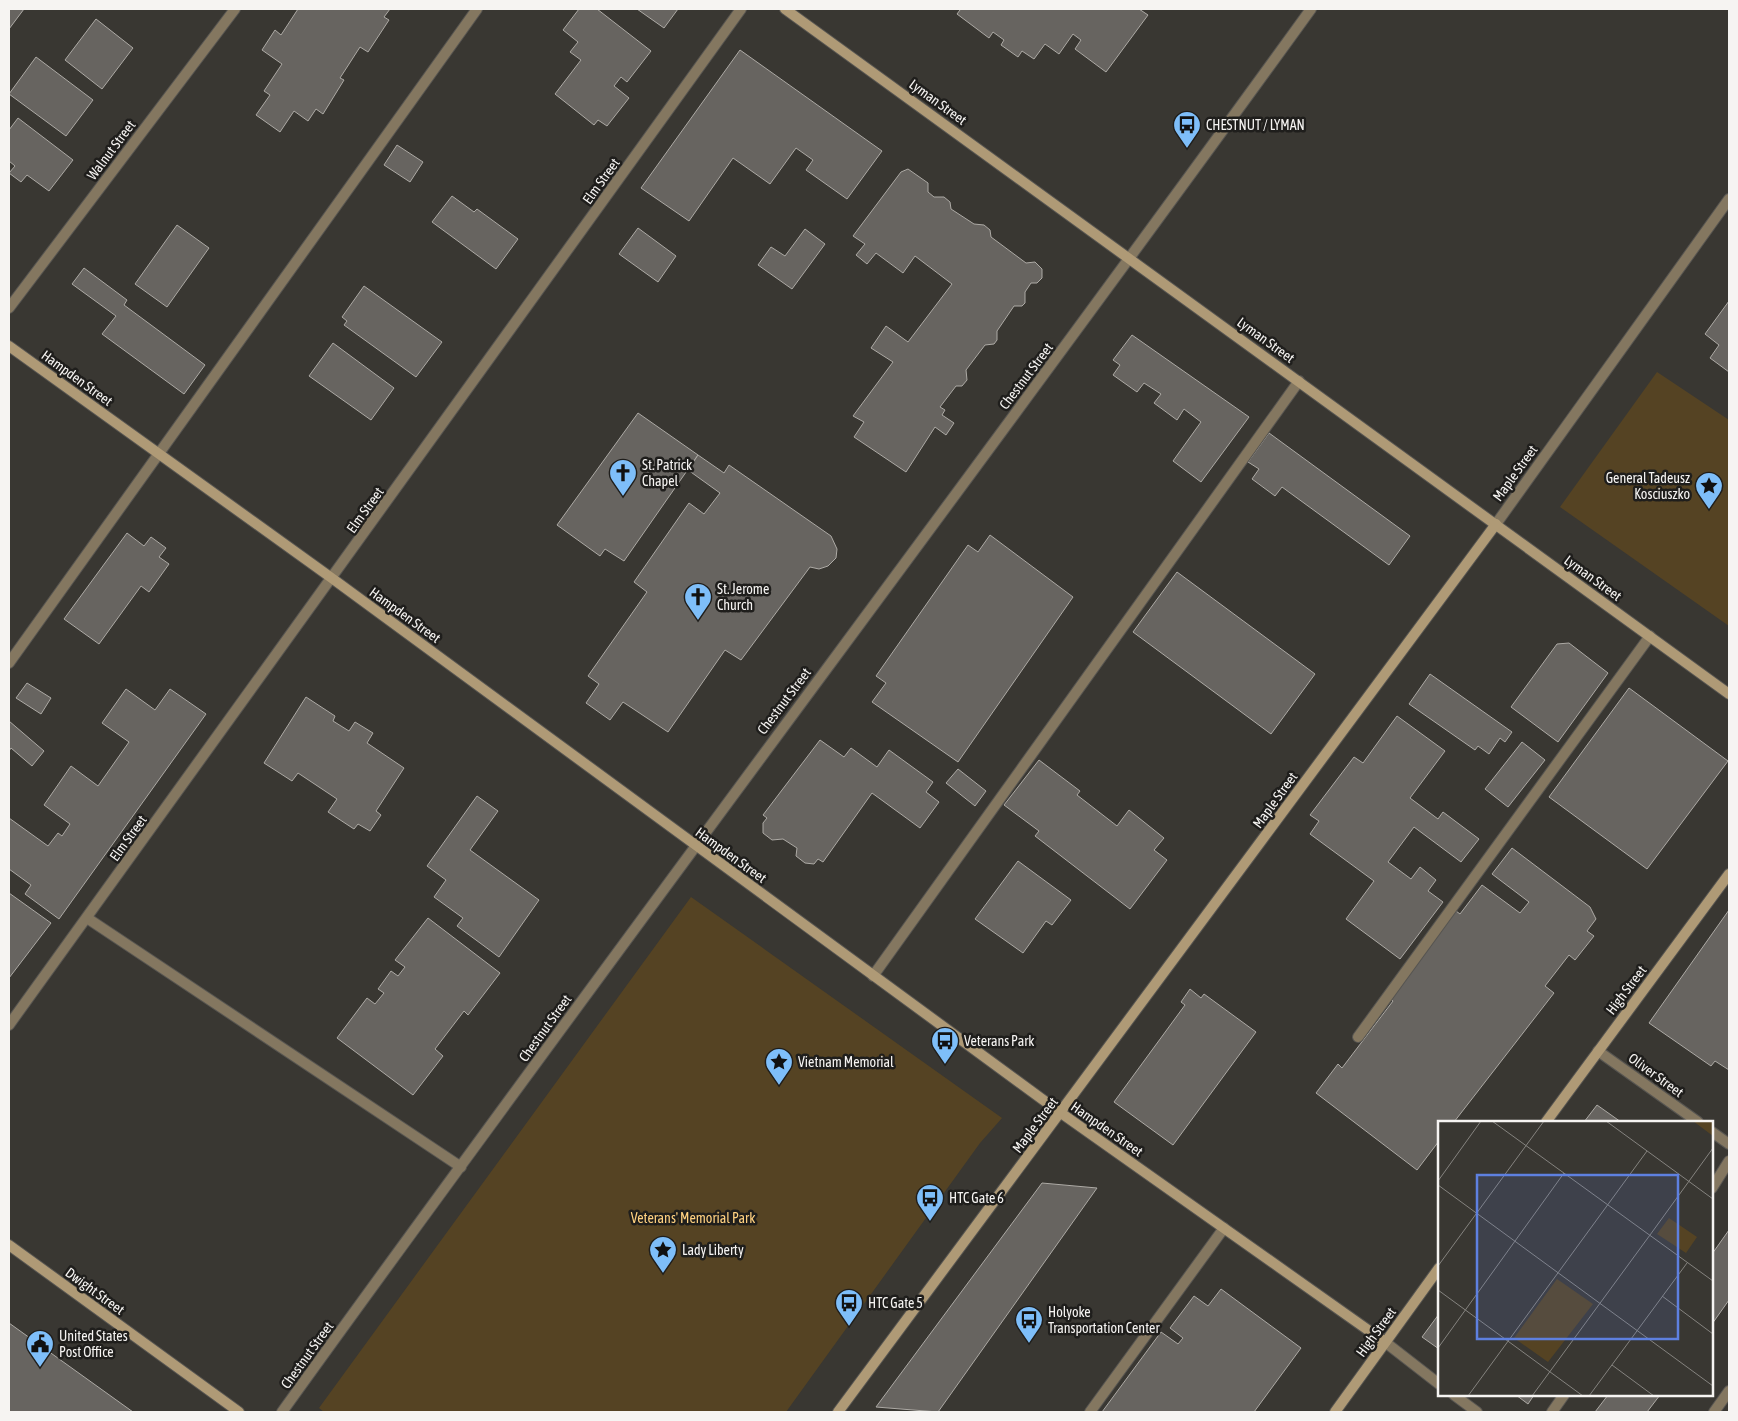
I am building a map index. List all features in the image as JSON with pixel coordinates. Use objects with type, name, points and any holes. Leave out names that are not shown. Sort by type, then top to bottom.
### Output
[{"type":"main road","name":"Lyman Street","points":[[785,9],[1729,694]]},
{"type":"main road","name":"Hampden Street","points":[[9,346],[333,579],[1061,1113],[1385,1342]]},
{"type":"main road","name":"Maple Street","points":[[838,1412],[1496,524]]},
{"type":"main road","name":"High Street","points":[[1547,1121],[1729,874]]},
{"type":"main road","name":"Dwight Street","points":[[9,1246],[239,1412]]},
{"type":"main road","name":"High Street","points":[[1335,1412],[1438,1269]]},
{"type":"street","name":"Walnut Street","points":[[9,308],[235,9]]},
{"type":"street","points":[[9,663],[477,9]]},
{"type":"street","name":"Elm Street","points":[[9,1025],[333,579],[742,9]]},
{"type":"street","name":"Chestnut Street","points":[[282,1412],[694,845],[1130,259],[1311,9]]},
{"type":"street","name":"Maple Street","points":[[1496,524],[1729,199]]},
{"type":"street","points":[[873,976],[1299,381]]},
{"type":"street","points":[[1358,1037],[1650,636]]},
{"type":"street","points":[[87,918],[461,1167]]},
{"type":"street","name":"Oliver Street","points":[[1598,1050],[1697,1121]]},
{"type":"street","points":[[1713,1133],[1729,1144]]},
{"type":"street","points":[[1713,1186],[1729,1161]]},
{"type":"street","points":[[1090,1412],[1224,1228]]},
{"type":"street","name":"Hampden Street","points":[[1385,1342],[1438,1383]]},
{"type":"street","points":[[1714,1412],[1729,1391]]},
{"type":"street","points":[[1455,1396],[1477,1412]]},
{"type":"street","points":[[1552,1412],[1563,1396]]},
{"type":"green space","points":[[1657,372],[1729,420],[1729,626],[1560,507]]},
{"type":"green space","name":"Veterans' Memorial Park","points":[[691,897],[1002,1118],[980,1143],[786,1412],[324,1412],[319,1408]]},
{"type":"building","points":[[9,9],[24,9],[9,29]]},
{"type":"building","points":[[298,9],[390,9],[384,17],[389,20],[368,52],[360,47],[340,78],[344,80],[323,114],[316,109],[308,121],[294,111],[280,132],[256,115],[270,95],[264,91],[282,64],[262,50],[275,30],[281,35]]},
{"type":"building","points":[[579,9],[597,9],[651,51],[627,82],[621,77],[614,86],[629,98],[607,126],[598,120],[594,125],[555,94],[581,60],[570,52],[578,42],[563,30]]},
{"type":"building","points":[[637,9],[678,9],[664,28]]},
{"type":"building","points":[[958,9],[1139,9],[1148,15],[1106,72],[1075,49],[1081,40],[1073,34],[1059,54],[1045,44],[1034,59],[1022,51],[1018,57],[1001,45],[1004,40],[993,32],[989,38],[957,14],[960,10]]},
{"type":"building","points":[[96,19],[133,48],[102,89],[65,60]]},
{"type":"building","points":[[740,50],[882,151],[847,199],[806,170],[813,160],[796,148],[770,184],[733,158],[689,221],[641,188]]},
{"type":"building","points":[[36,57],[93,100],[66,136],[9,94]]},
{"type":"building","points":[[18,118],[73,160],[49,191],[27,175],[21,182],[9,173],[15,166],[9,161],[9,130]]},
{"type":"building","points":[[397,145],[423,162],[410,182],[384,165]]},
{"type":"building","points":[[908,169],[928,183],[928,192],[934,197],[944,197],[950,202],[951,209],[974,224],[984,225],[990,230],[991,237],[1026,263],[1035,262],[1042,269],[1042,278],[1037,283],[1031,283],[1025,292],[1025,303],[1022,306],[1014,306],[997,331],[997,340],[994,344],[985,345],[966,370],[967,380],[962,386],[956,386],[940,407],[945,410],[942,415],[954,423],[946,435],[935,427],[906,472],[854,437],[864,422],[853,416],[893,362],[871,348],[886,326],[908,342],[952,284],[915,256],[903,273],[876,253],[867,264],[856,255],[865,244],[853,236],[901,172]]},
{"type":"building","points":[[452,196],[474,212],[477,209],[518,239],[496,269],[432,222]]},
{"type":"building","points":[[177,225],[209,248],[167,307],[135,284]]},
{"type":"building","points":[[638,228],[676,256],[658,282],[619,254]]},
{"type":"building","points":[[805,229],[825,244],[792,289],[758,265],[771,247],[785,256]]},
{"type":"building","points":[[84,268],[127,300],[124,305],[205,365],[184,394],[102,334],[116,316],[72,284]]},
{"type":"building","points":[[364,286],[442,342],[416,377],[344,325],[347,321],[342,317]]},
{"type":"building","points":[[1729,301],[1729,372],[1710,358],[1719,345],[1705,334]]},
{"type":"building","points":[[1132,335],[1249,417],[1201,482],[1173,461],[1201,422],[1184,409],[1177,420],[1154,403],[1161,394],[1144,383],[1137,392],[1113,375],[1120,365],[1113,360]]},
{"type":"building","points":[[333,343],[394,388],[371,420],[309,376]]},
{"type":"building","name":"St. Patrick Chapel","points":[[638,413],[698,455],[624,561],[605,549],[600,556],[557,525]]},
{"type":"building","points":[[1269,433],[1410,536],[1389,565],[1282,487],[1275,496],[1252,479],[1259,469],[1248,462]]},
{"type":"building","name":"St. Jerome Church","points":[[698,455],[724,473],[729,465],[831,536],[837,549],[836,558],[828,566],[819,569],[810,567],[741,660],[725,650],[668,732],[623,702],[610,720],[586,703],[599,684],[588,676],[647,592],[634,582],[689,503],[704,514],[720,493],[688,470]]},
{"type":"building","points":[[127,533],[144,546],[151,537],[166,548],[159,557],[169,564],[149,592],[141,586],[99,644],[64,619]]},
{"type":"building","points":[[990,535],[1073,597],[958,762],[872,702],[886,683],[876,676],[968,545],[978,552]]},
{"type":"building","points":[[1177,572],[1315,674],[1271,734],[1133,632]]},
{"type":"building","points":[[1569,643],[1608,673],[1558,742],[1511,707],[1557,644]]},
{"type":"building","points":[[1430,674],[1512,732],[1505,742],[1500,738],[1489,754],[1478,746],[1475,750],[1409,704]]},
{"type":"building","points":[[27,683],[51,698],[41,714],[16,698]]},
{"type":"building","points":[[1629,688],[1728,761],[1647,869],[1549,797]]},
{"type":"building","points":[[126,689],[155,710],[170,689],[206,714],[59,919],[25,894],[31,885],[9,869],[9,818],[48,846],[58,833],[62,836],[70,824],[44,805],[71,766],[98,786],[129,742],[102,723]]},
{"type":"building","points":[[306,697],[335,716],[333,721],[349,731],[355,722],[373,733],[367,743],[404,768],[376,811],[381,815],[370,831],[358,824],[354,829],[328,812],[337,799],[298,773],[292,781],[264,763]]},
{"type":"building","points":[[1397,716],[1445,751],[1410,798],[1438,819],[1443,812],[1479,839],[1461,862],[1414,827],[1388,862],[1411,879],[1420,867],[1436,880],[1428,891],[1443,902],[1400,959],[1346,919],[1374,881],[1310,834],[1319,821],[1310,815],[1354,757],[1363,763]]},
{"type":"building","points":[[9,721],[44,751],[32,766],[11,748],[9,751]]},
{"type":"building","points":[[820,740],[844,757],[851,748],[877,767],[889,750],[933,782],[926,792],[939,802],[920,828],[872,793],[823,862],[818,859],[814,864],[805,863],[796,856],[797,848],[783,839],[772,840],[763,833],[763,823],[767,818],[763,815]]},
{"type":"building","points":[[1522,742],[1545,760],[1508,807],[1485,789]]},
{"type":"building","points":[[1039,760],[1080,791],[1077,795],[1117,826],[1129,810],[1164,838],[1154,850],[1167,860],[1130,909],[1035,836],[1039,831],[1004,805]]},
{"type":"building","points":[[958,769],[986,791],[975,806],[946,783]]},
{"type":"building","points":[[477,796],[498,811],[470,850],[539,900],[499,957],[457,926],[463,918],[434,897],[446,880],[427,866]]},
{"type":"building","points":[[1512,848],[1590,907],[1596,919],[1587,931],[1594,936],[1575,960],[1569,955],[1545,986],[1554,993],[1455,1121],[1438,1121],[1438,1142],[1417,1170],[1316,1093],[1338,1064],[1342,1068],[1393,1001],[1389,998],[1456,911],[1460,914],[1482,885],[1520,913],[1529,902],[1492,874]]},
{"type":"building","points":[[1018,861],[1071,900],[1052,925],[1046,921],[1023,953],[975,919]]},
{"type":"building","points":[[9,893],[51,923],[9,978]]},
{"type":"building","points":[[1729,910],[1729,1070],[1715,1061],[1711,1066],[1649,1023]]},
{"type":"building","points":[[428,918],[500,973],[468,1015],[464,1011],[435,1049],[443,1056],[413,1095],[337,1038],[367,998],[375,1004],[384,993],[378,989],[391,971],[398,976],[405,967],[395,960]]},
{"type":"building","points":[[1190,989],[1201,998],[1204,994],[1256,1032],[1173,1145],[1114,1102],[1185,1005],[1181,1002]]},
{"type":"building","points":[[1597,1105],[1620,1121],[1585,1121]]},
{"type":"building","points":[[1042,1183],[1097,1188],[938,1412],[876,1407]]},
{"type":"building","points":[[1729,1230],[1729,1300],[1713,1323],[1713,1253]]},
{"type":"building","points":[[1221,1289],[1301,1348],[1254,1412],[1102,1412],[1161,1332],[1178,1344],[1183,1338],[1170,1328],[1194,1296],[1208,1306]]},
{"type":"building","points":[[1438,1315],[1438,1348],[1422,1337]]},
{"type":"building","name":"United States Post Office","points":[[9,1323],[133,1412],[9,1412]]},
{"type":"building","points":[[1517,1396],[1533,1396],[1528,1404]]},
{"type":"building","points":[[1607,1396],[1659,1396],[1647,1412],[1595,1412]]},
{"type":"place","name":"CHESTNUT / LYMAN","points":[[1187,149]]},
{"type":"place","name":"St. Patrick Chapel","points":[[623,497]]},
{"type":"place","name":"General Tadeusz Kosciuszko","points":[[1709,510]]},
{"type":"place","name":"St. Jerome Church","points":[[698,621]]},
{"type":"place","name":"Veterans Park","points":[[945,1065]]},
{"type":"place","name":"Vietnam Memorial","points":[[779,1086]]},
{"type":"place","name":"HTC Gate 6","points":[[930,1222]]},
{"type":"place","name":"Lady Liberty","points":[[663,1274]]},
{"type":"place","name":"HTC Gate 5","points":[[849,1327]]},
{"type":"place","name":"Holyoke Transportation Center","points":[[1029,1344]]},
{"type":"place","name":"United States Post Office","points":[[40,1368]]}]
